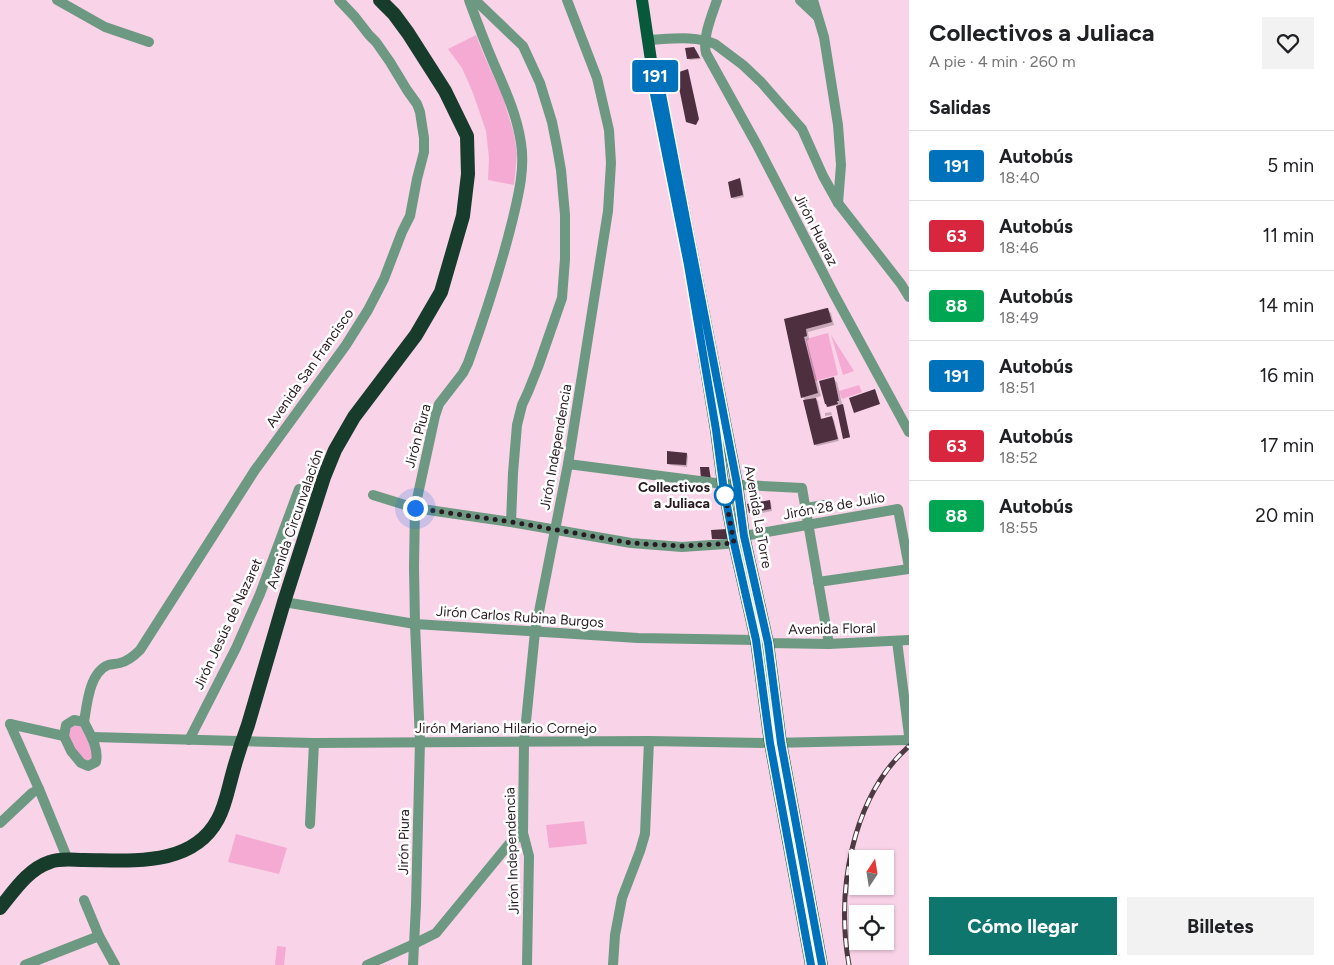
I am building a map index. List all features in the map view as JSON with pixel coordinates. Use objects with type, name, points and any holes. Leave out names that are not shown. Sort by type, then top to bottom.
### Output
[{"type":"highway","name":"Avenida Circunvalación","points":[[0,908],[27,876],[51,861],[147,860],[162,858],[195,844],[211,830],[224,805],[284,602],[324,477],[335,450],[354,417],[416,335],[441,292],[463,216],[468,174],[466,136],[445,91],[432,69],[394,14],[380,0]]},
{"type":"main road","name":"Avenida La Torre","points":[[642,0],[652,67],[662,94],[737,484],[741,540]]},
{"type":"main road","name":"Avenida La Torre","points":[[654,75],[654,94],[688,265],[716,430],[723,484],[741,540],[762,641],[775,743],[811,965]]},
{"type":"main road","name":"Avenida La Torre","points":[[775,743],[822,965]]},
{"type":"street","points":[[57,0],[105,27],[149,42]]},
{"type":"street","name":"Avenida San Francisco","points":[[84,722],[90,688],[96,676],[105,667],[127,661],[140,650],[255,470],[346,345],[384,280],[410,216],[424,152],[420,112],[417,104],[376,42],[339,0]]},
{"type":"street","name":"Jirón Piura","points":[[413,965],[420,741],[415,624],[415,508],[435,416],[439,404],[468,364],[479,333],[509,236],[519,194],[522,170],[522,144],[519,128],[469,0]]},
{"type":"street","points":[[476,0],[523,46],[540,83],[558,147],[565,215],[565,259],[562,298],[516,425],[512,473],[512,522]]},
{"type":"street","name":"Jirón Independencia","points":[[527,965],[529,856],[523,832],[524,741],[535,632],[568,464],[608,211],[611,163],[608,130],[597,78],[566,0]]},
{"type":"street","points":[[705,40],[717,0]]},
{"type":"street","points":[[800,0],[817,16]]},
{"type":"street","points":[[813,0],[824,37],[838,125],[841,165],[838,203]]},
{"type":"street","points":[[648,40],[676,38],[705,40],[716,44],[761,82],[802,129],[823,176],[838,203],[909,297]]},
{"type":"street","name":"Jirón Huaraz","points":[[705,40],[704,47],[709,60],[757,145],[834,294],[909,432]]},
{"type":"street","points":[[568,464],[723,484],[802,488],[829,644]]},
{"type":"street","name":"Jirón Jesús de Nazaret","points":[[189,740],[236,648],[260,594],[299,489]]},
{"type":"street","name":"Jirón 28 de Julio","points":[[373,495],[415,508],[657,546],[682,546],[741,540],[808,525],[898,509],[907,544]]},
{"type":"street","points":[[806,508],[824,505]]},
{"type":"street","points":[[818,582],[909,568],[907,544]]},
{"type":"street","name":"Jirón Carlos Rubina Burgos","points":[[284,602],[415,624],[638,638],[762,641]]},
{"type":"street","name":"Avenida Floral","points":[[762,641],[829,644],[909,640]]},
{"type":"street","points":[[897,641],[909,735]]},
{"type":"street","points":[[74,720],[84,722],[92,737],[97,755],[96,762],[88,766],[81,763],[71,751],[64,736],[66,725],[74,720]]},
{"type":"street","points":[[64,736],[10,724],[68,860]]},
{"type":"street","name":"Jirón Mariano Hilario Cornejo","points":[[92,737],[314,743],[420,741],[775,743],[909,740]]},
{"type":"street","points":[[613,965],[615,935],[622,898],[645,834],[649,741]]},
{"type":"street","points":[[310,824],[314,743]]},
{"type":"street","points":[[0,823],[32,793],[39,789]]},
{"type":"street","points":[[368,965],[436,932],[510,843],[523,832]]},
{"type":"street","points":[[84,900],[114,965]]},
{"type":"street","points":[[25,965],[99,936]]},
{"type":"shaded area","points":[[476,35],[503,97],[514,134],[517,154],[514,185],[488,180],[489,158],[486,131],[462,68],[448,49]]},
{"type":"shaded area","points":[[828,333],[838,375],[815,381],[806,339]]},
{"type":"shaded area","points":[[831,335],[854,371],[843,375]]},
{"type":"shaded area","points":[[859,385],[862,392],[842,399],[839,391]]},
{"type":"shaded area","points":[[83,723],[97,755],[88,765],[72,750],[67,725]]},
{"type":"shaded area","points":[[584,821],[587,844],[549,848],[546,825]]},
{"type":"shaded area","points":[[236,834],[287,848],[279,874],[228,862]]},
{"type":"shaded area","points":[[277,946],[286,947],[284,965],[275,965]]},
{"type":"building","points":[[694,47],[700,58],[687,59],[685,48]]},
{"type":"building","points":[[688,69],[699,119],[696,125],[686,122],[676,73]]},
{"type":"building","points":[[740,178],[743,195],[731,198],[728,182]]},
{"type":"building","points":[[828,308],[832,322],[806,329],[807,336],[804,337],[818,393],[801,398],[784,319]]},
{"type":"building","points":[[834,377],[839,401],[837,401],[838,404],[827,407],[819,381]]},
{"type":"building","points":[[875,389],[880,404],[854,413],[849,398]]},
{"type":"building","points":[[816,398],[821,419],[832,416],[838,439],[814,445],[803,400]]},
{"type":"building","points":[[843,404],[850,437],[843,439],[836,406]]},
{"type":"building","points":[[667,451],[687,453],[686,465],[667,464]]},
{"type":"building","points":[[700,467],[709,467],[711,480],[701,479]]},
{"type":"building","points":[[770,500],[771,509],[749,513],[747,504]]},
{"type":"building","points":[[728,529],[729,539],[712,539],[711,530]]},
{"type":"railway","points":[[849,965],[845,937],[845,907],[847,877],[852,848],[861,819],[873,792],[889,767],[909,746]]},
{"type":"bus line","name":"191","points":[[811,965],[770,743],[756,640],[734,543],[688,265],[654,94],[654,75],[662,94],[737,484],[744,536],[768,643],[781,743],[822,965]]},
{"type":"place","name":"Collectivos a Juliaca","points":[[725,495]]},
{"type":"route","points":[[415,508],[512,522],[631,543],[682,546],[734,543],[725,495]]}]
